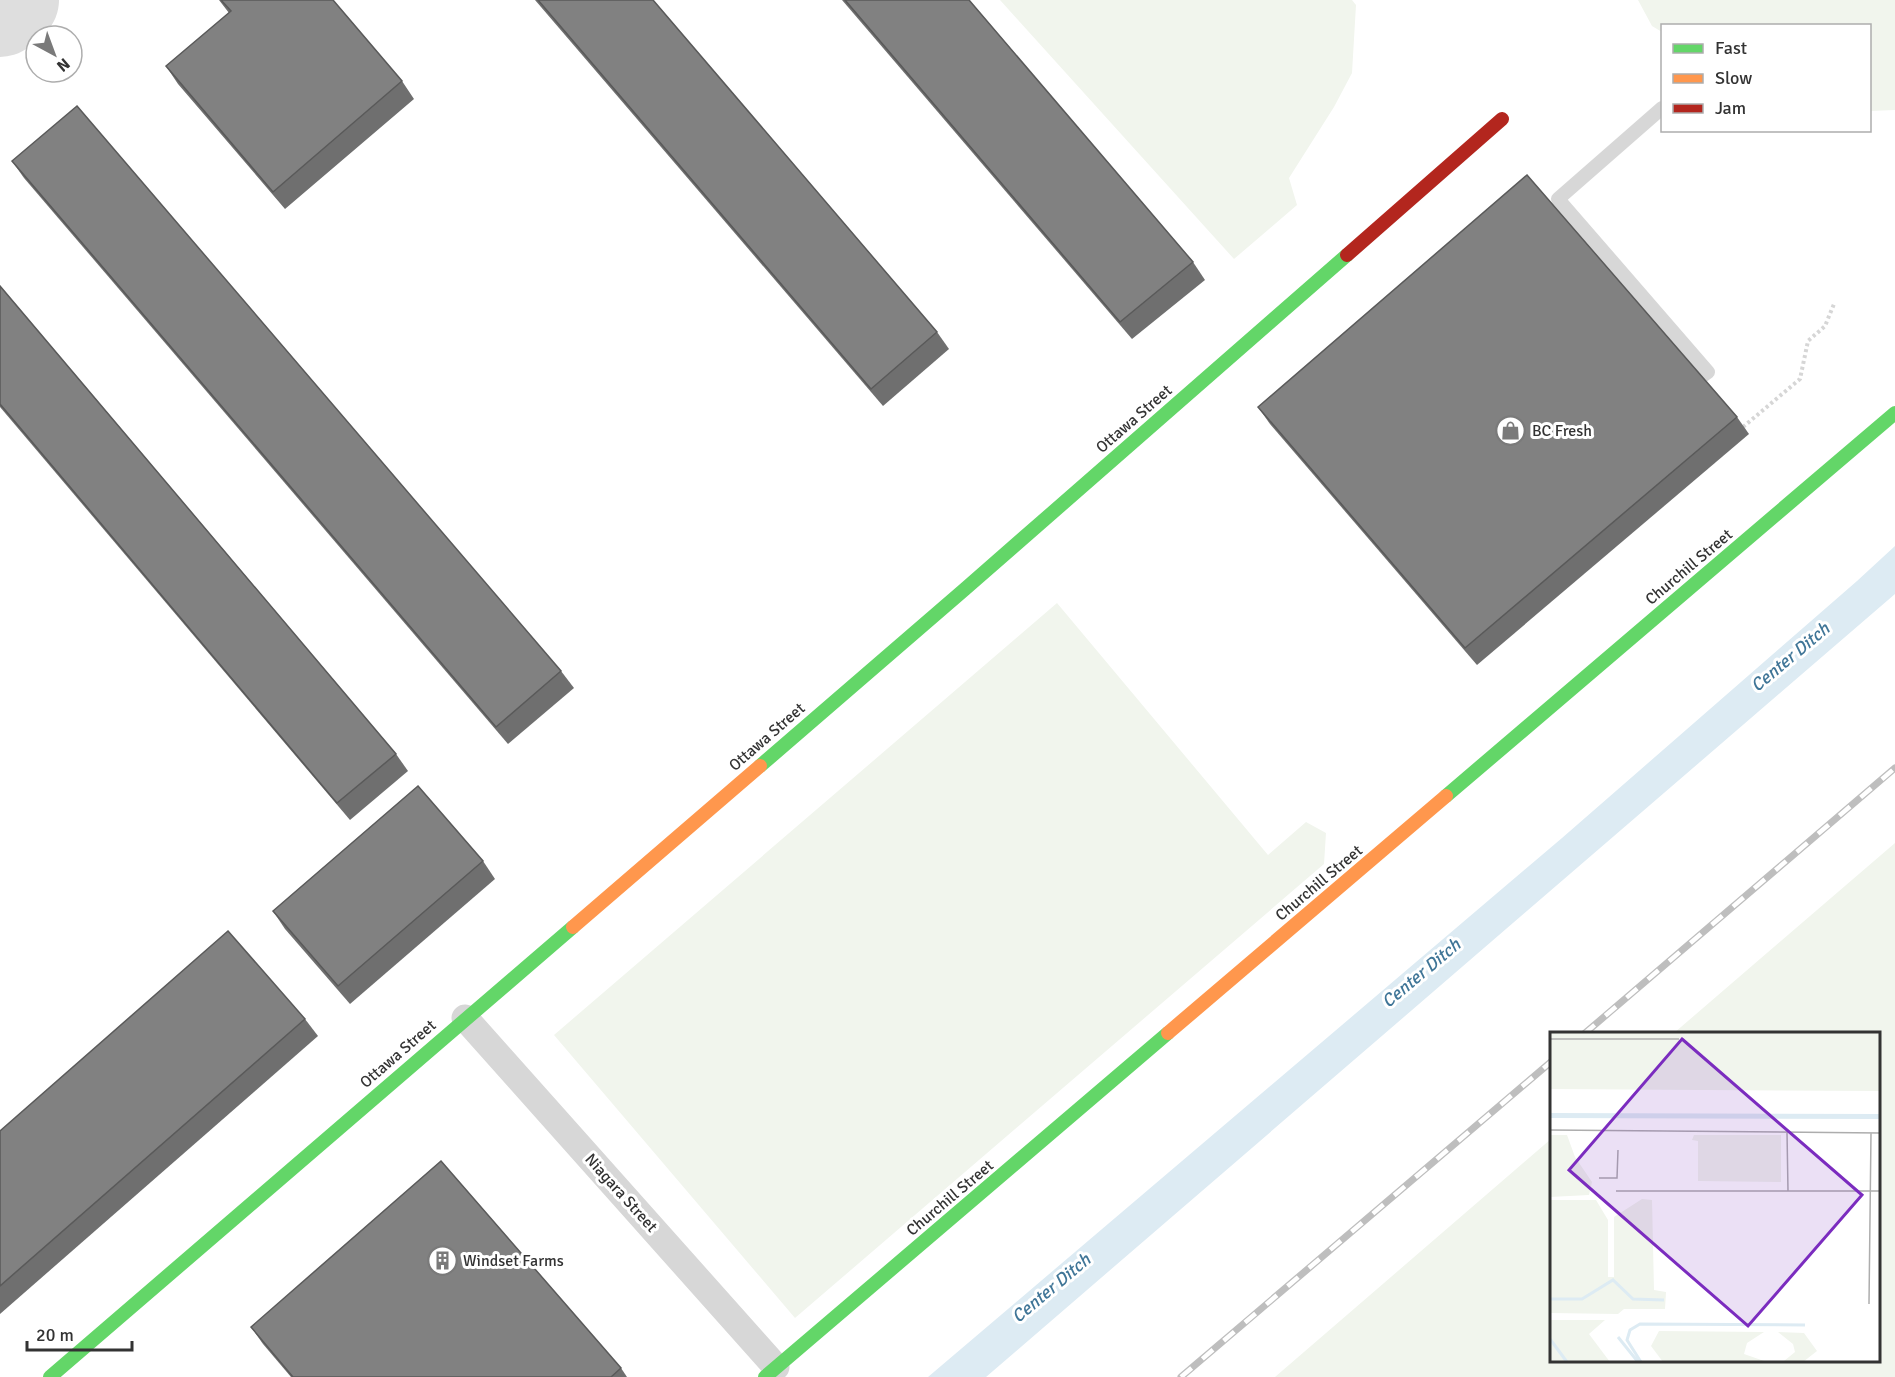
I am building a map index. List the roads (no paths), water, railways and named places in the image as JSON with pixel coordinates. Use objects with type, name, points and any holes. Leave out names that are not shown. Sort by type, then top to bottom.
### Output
[{"type":"street","name":"Ottawa Street","points":[[50,1377],[965,589],[1502,119]]},
{"type":"street","name":"Churchill Street","points":[[771,1372],[1895,413]]},
{"type":"street","name":"Niagara Street","points":[[465,1018],[771,1372]]},
{"type":"lane","points":[[1661,109],[1558,199],[1708,372],[1700,378]]},
{"type":"water","name":"Center Ditch","points":[[1895,546],[1895,594],[986,1377],[928,1377],[1562,838]]},
{"type":"railway","points":[[1586,1032],[1895,768]]},
{"type":"railway","points":[[1181,1377],[1550,1063]]},
{"type":"place","name":"BC Fresh","points":[[1511,431]]},
{"type":"place","name":"Windset Farms","points":[[442,1261]]}]
